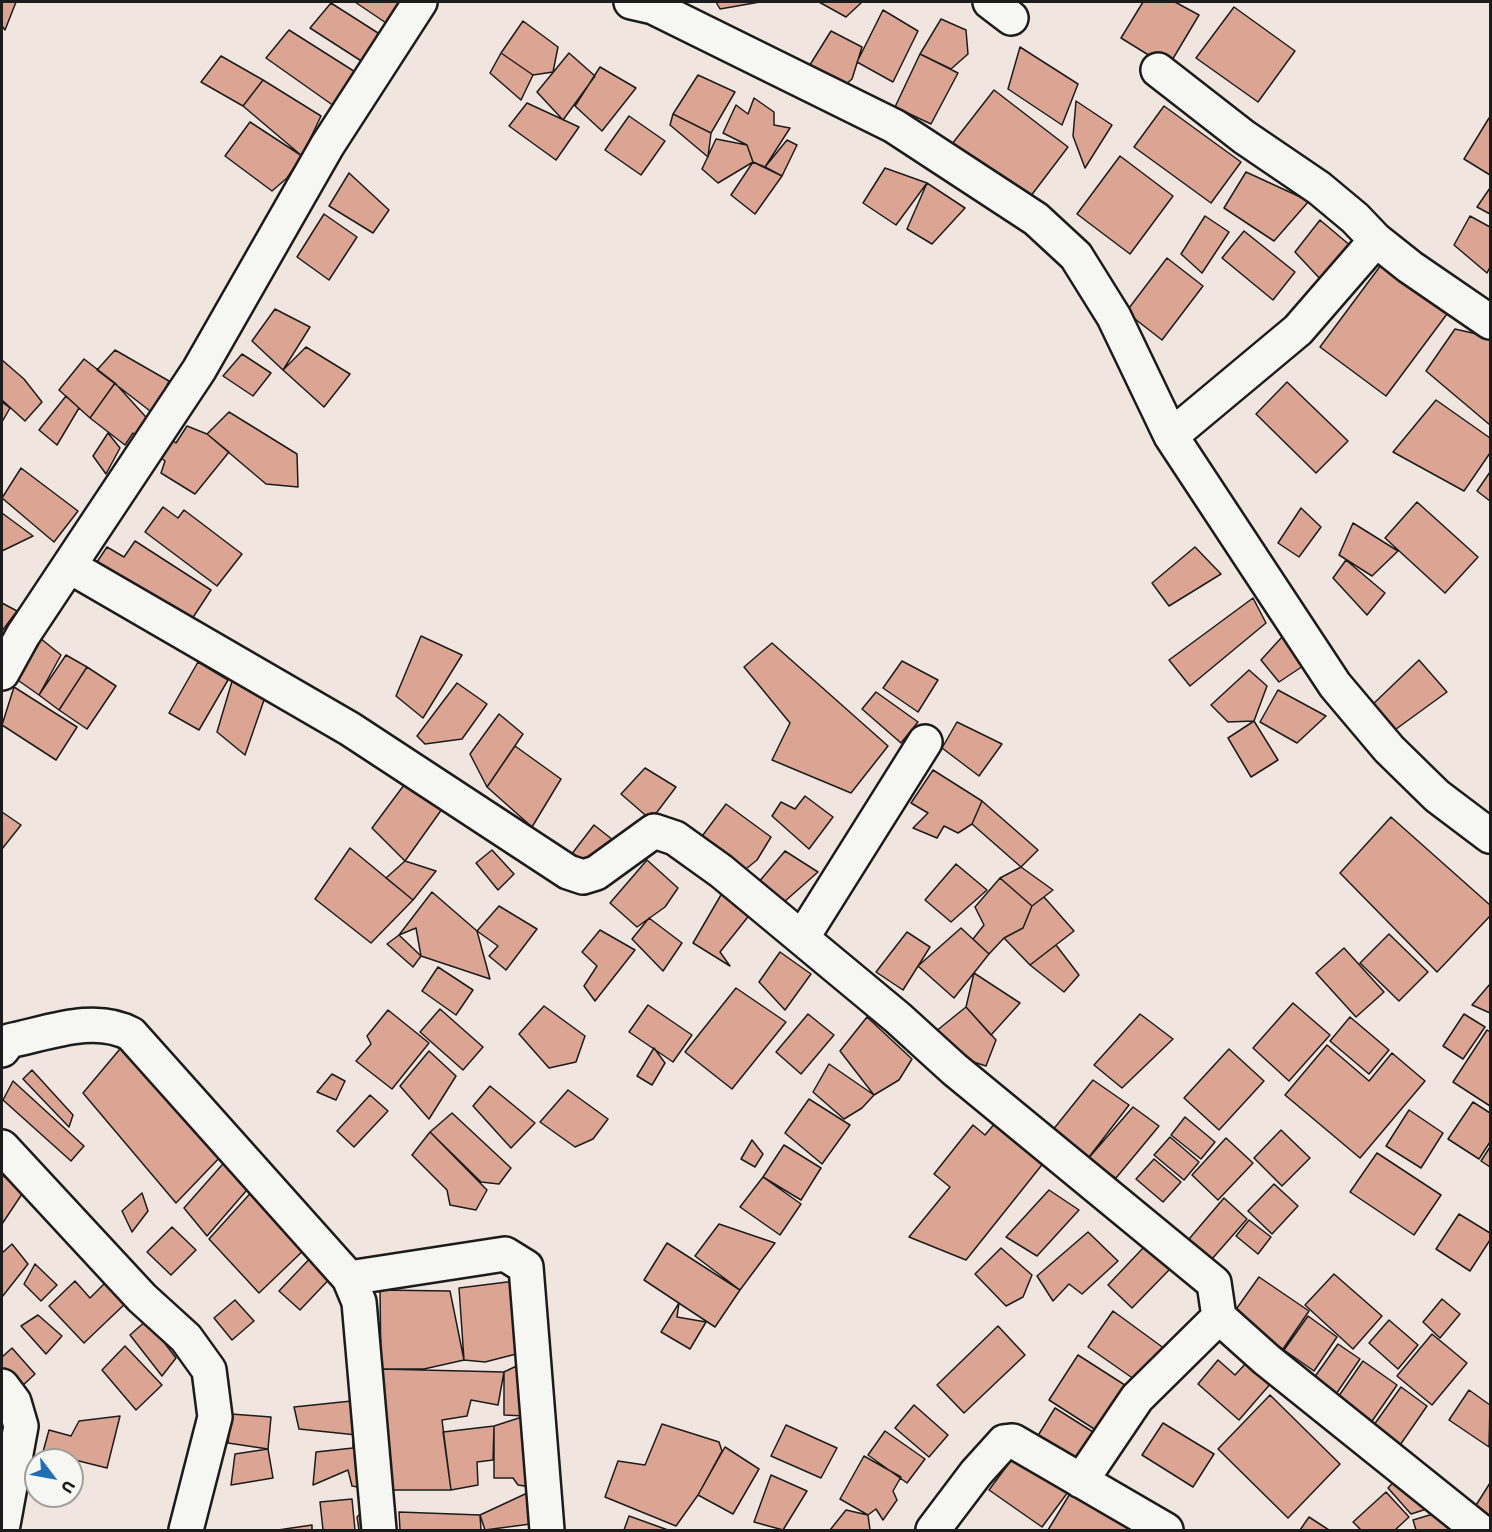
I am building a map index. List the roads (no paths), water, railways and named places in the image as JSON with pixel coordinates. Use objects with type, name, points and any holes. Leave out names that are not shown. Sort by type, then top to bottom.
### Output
[{"type":"street","points":[[2,673],[23,635],[199,370],[327,146],[420,2]]},
{"type":"street","points":[[647,3],[894,126],[1036,219],[1076,256],[1125,338],[1171,436],[1335,685],[1389,749],[1437,796],[1491,836]]},
{"type":"street","points":[[1158,70],[1244,137],[1319,189],[1355,218],[1376,240],[1491,322]]},
{"type":"street","points":[[1171,436],[1298,330],[1376,240]]},
{"type":"street","points":[[69,566],[350,729],[568,872],[583,877],[596,873],[654,831],[675,838],[721,871],[898,1018],[954,1070],[1214,1283],[1220,1317],[1267,1360],[1479,1530]]},
{"type":"street","points":[[802,938],[925,742]]},
{"type":"street","points":[[2,1050],[9,1041],[95,1024],[119,1028],[131,1034],[349,1278],[359,1302],[379,1530]]},
{"type":"street","points":[[2,1147],[142,1298],[186,1338],[209,1370],[215,1417],[186,1530]]},
{"type":"street","points":[[349,1278],[505,1254],[526,1268],[547,1530]]},
{"type":"street","points":[[1082,1481],[1137,1398],[1220,1317]]},
{"type":"street","points":[[2,1386],[14,1402],[21,1426],[2,1530]]},
{"type":"street","points":[[933,1530],[976,1473],[1004,1442],[1013,1441],[1166,1530]]}]
